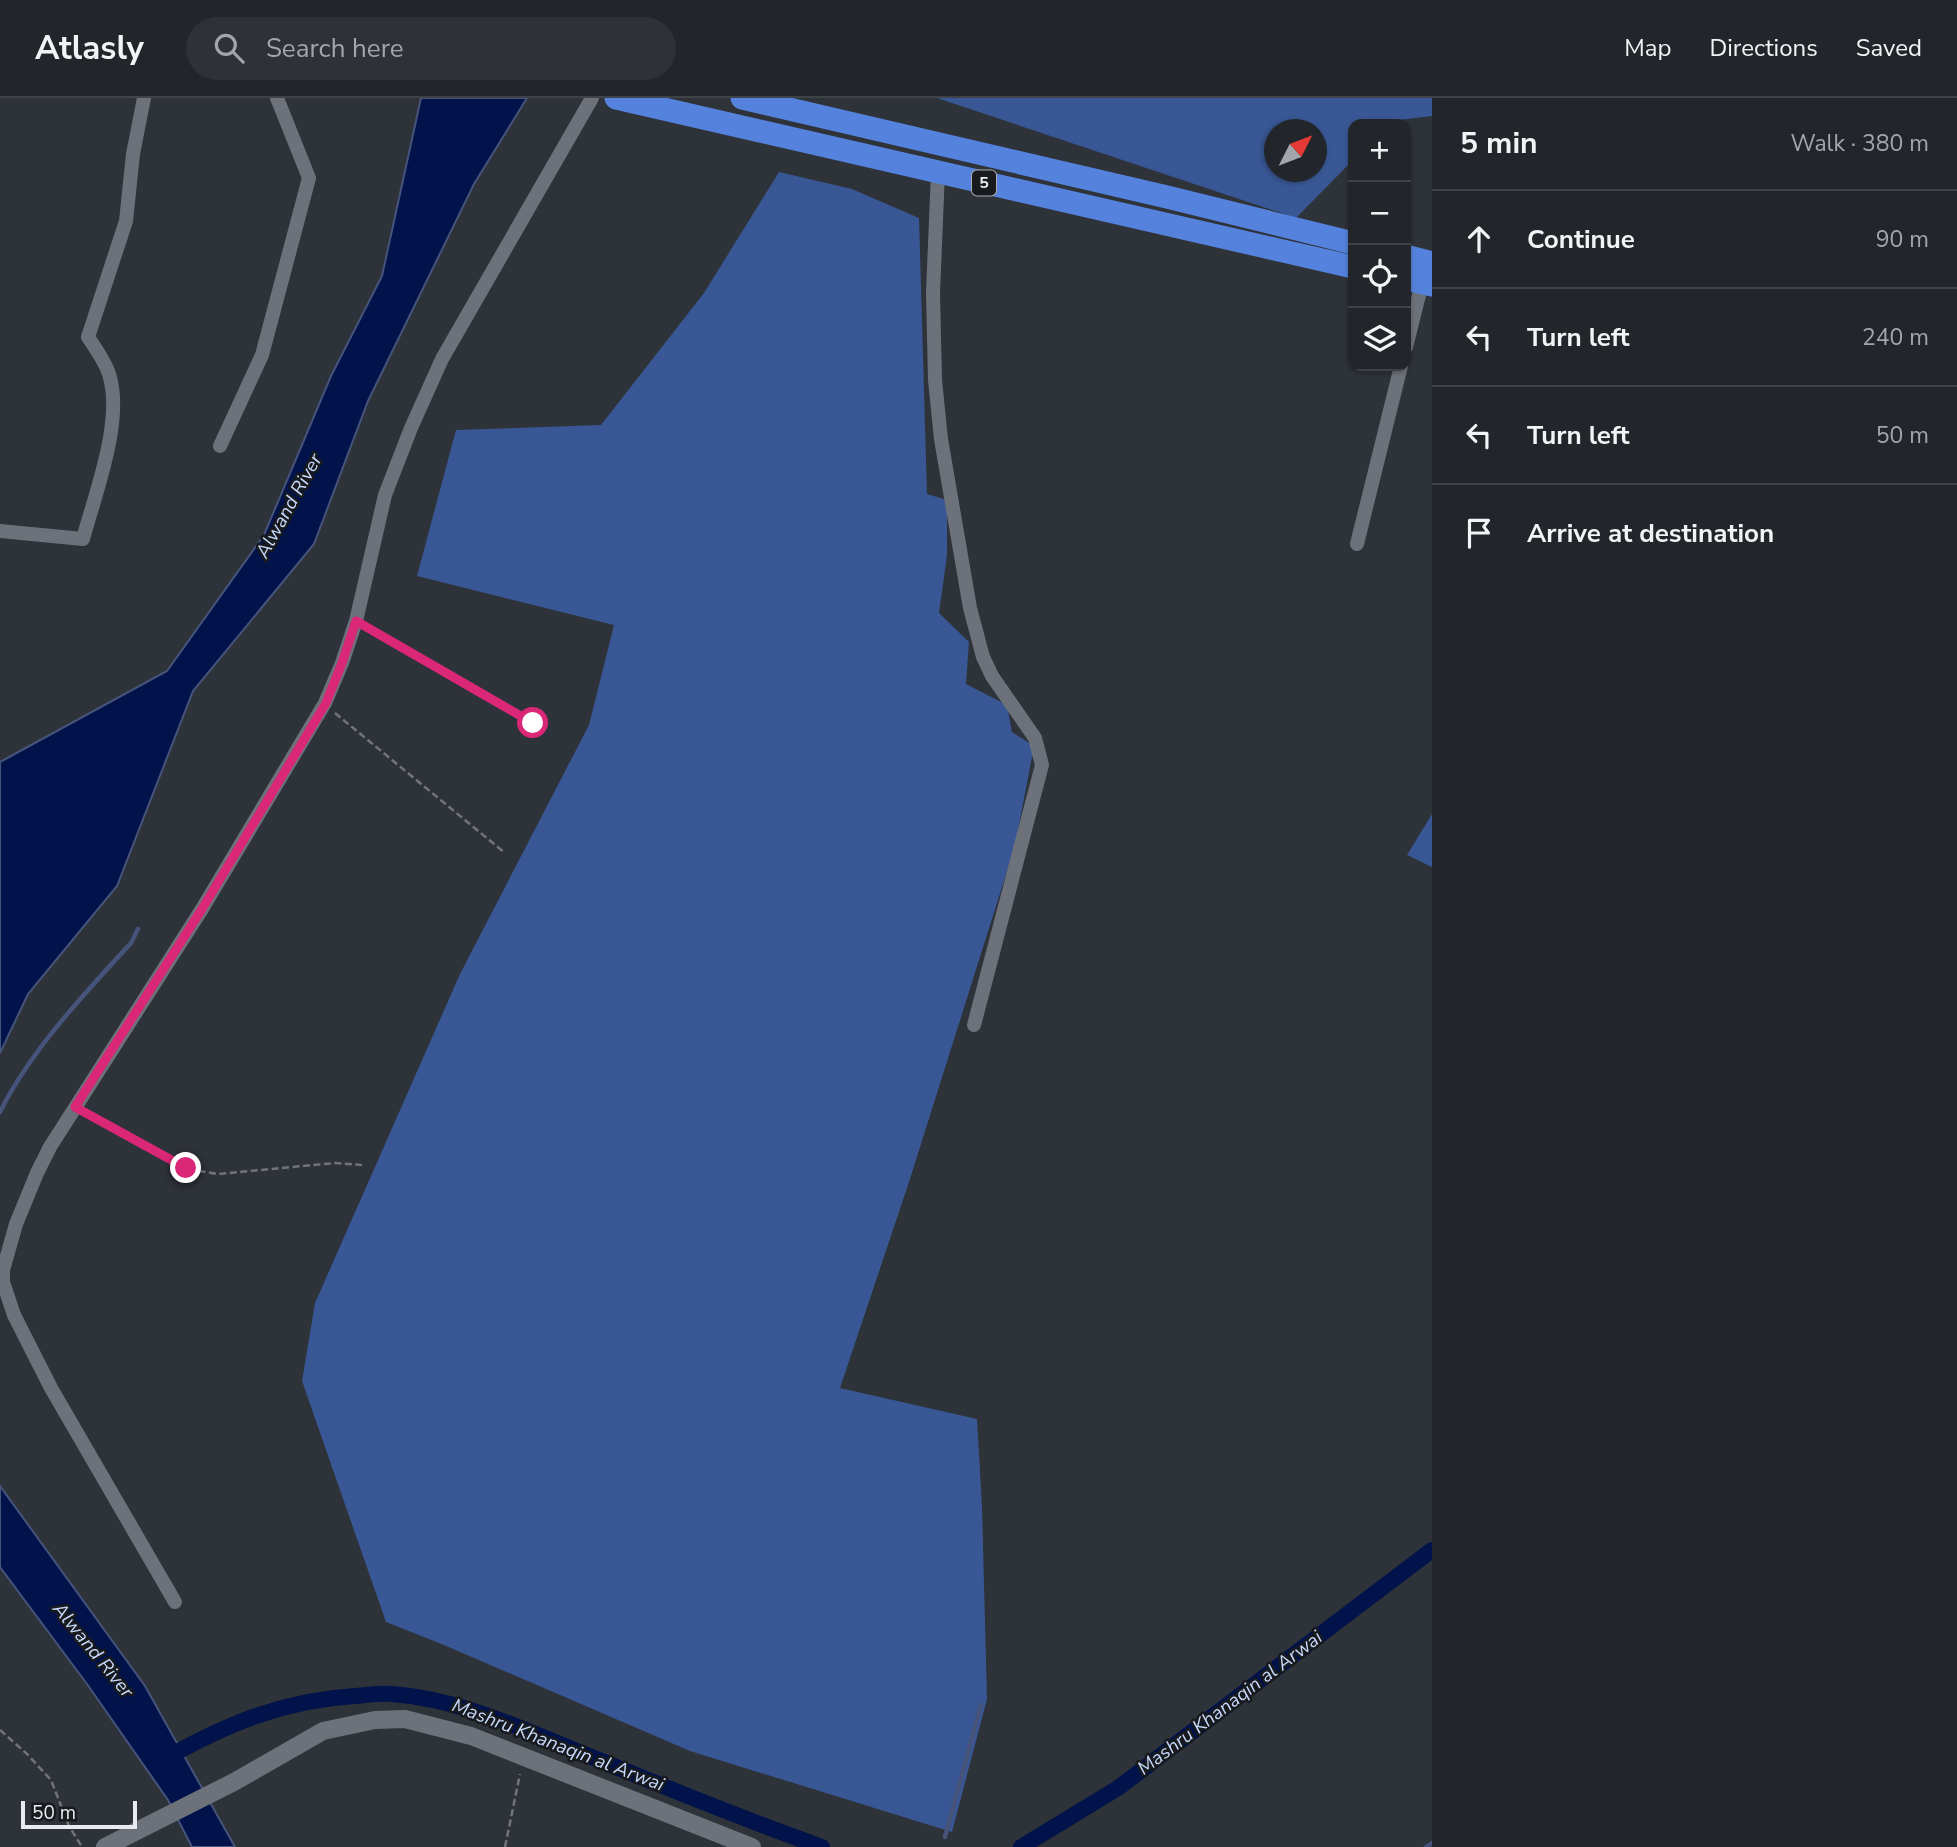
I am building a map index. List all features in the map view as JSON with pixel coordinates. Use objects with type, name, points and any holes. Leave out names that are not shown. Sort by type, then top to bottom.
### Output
[{"type":"highway","name":"5","points":[[616,98],[1347,266]]},
{"type":"highway","name":"5","points":[[742,98],[1348,242]]},
{"type":"highway","points":[[1347,266],[1350,245]]},
{"type":"highway","points":[[1411,262],[1423,277]]},
{"type":"street","points":[[0,530],[83,539],[110,442],[113,418],[109,374],[88,337],[126,221],[133,154],[144,98]]},
{"type":"street","points":[[219,446],[262,355],[309,178],[277,98]]},
{"type":"street","points":[[175,1602],[51,1388],[14,1315],[3,1282],[8,1249],[26,1198],[50,1147],[202,909],[326,703],[356,621],[385,495],[426,393],[442,359],[593,98]]},
{"type":"street","points":[[938,172],[933,304],[935,380],[941,439],[970,608],[983,657],[992,676],[1035,738],[1042,765],[974,1025]]},
{"type":"street","points":[[1411,326],[1423,277]]},
{"type":"street","points":[[1357,544],[1400,371]]},
{"type":"street","points":[[105,1847],[234,1782],[323,1731],[375,1720],[405,1719],[471,1736],[752,1847]]},
{"type":"path","points":[[356,621],[533,723]]},
{"type":"path","points":[[326,703],[349,726],[505,853]]},
{"type":"path","points":[[75,1107],[186,1168],[201,1172],[218,1174],[335,1163],[362,1165]]},
{"type":"path","points":[[0,1730],[51,1780],[69,1826],[82,1847]]},
{"type":"path","points":[[505,1847],[524,1758]]},
{"type":"shaded area","points":[[937,98],[1432,98],[1432,116],[1407,119],[1348,119],[1348,165],[1296,218]]},
{"type":"shaded area","points":[[779,172],[852,189],[919,218],[927,494],[947,500],[947,555],[939,613],[969,642],[966,684],[1007,705],[1012,732],[1034,746],[1015,846],[909,1182],[840,1388],[977,1419],[987,1699],[952,1832],[690,1751],[386,1622],[302,1381],[315,1303],[460,974],[589,725],[614,625],[417,576],[456,430],[601,425],[704,293]]},
{"type":"shaded area","points":[[1432,814],[1432,867],[1407,855]]},
{"type":"water","name":"Alwand River","points":[[421,98],[527,98],[474,184],[368,401],[314,544],[193,691],[117,886],[28,994],[0,1053],[0,762],[167,671],[264,535],[331,376],[382,276]]},
{"type":"water","name":"Alwand River","points":[[0,1486],[145,1686],[235,1847],[192,1847],[168,1800],[87,1684],[0,1567]]},
{"type":"waterway","points":[[0,1112],[43,1045],[131,943],[138,929]]},
{"type":"waterway","name":"Mashru Khanaqin al Arwai","points":[[1021,1847],[1118,1788],[1432,1550]]},
{"type":"waterway","name":"Mashru Khanaqin al Arwai","points":[[170,1756],[236,1724],[305,1702],[374,1694],[417,1697],[490,1716],[732,1814],[822,1847]]},
{"type":"waterway","points":[[945,1837],[981,1705]]},
{"type":"waterway","points":[[1426,1847],[1432,1843]]},
{"type":"route","points":[[186,1168],[75,1107],[202,909],[326,703],[356,621],[533,723]]}]
